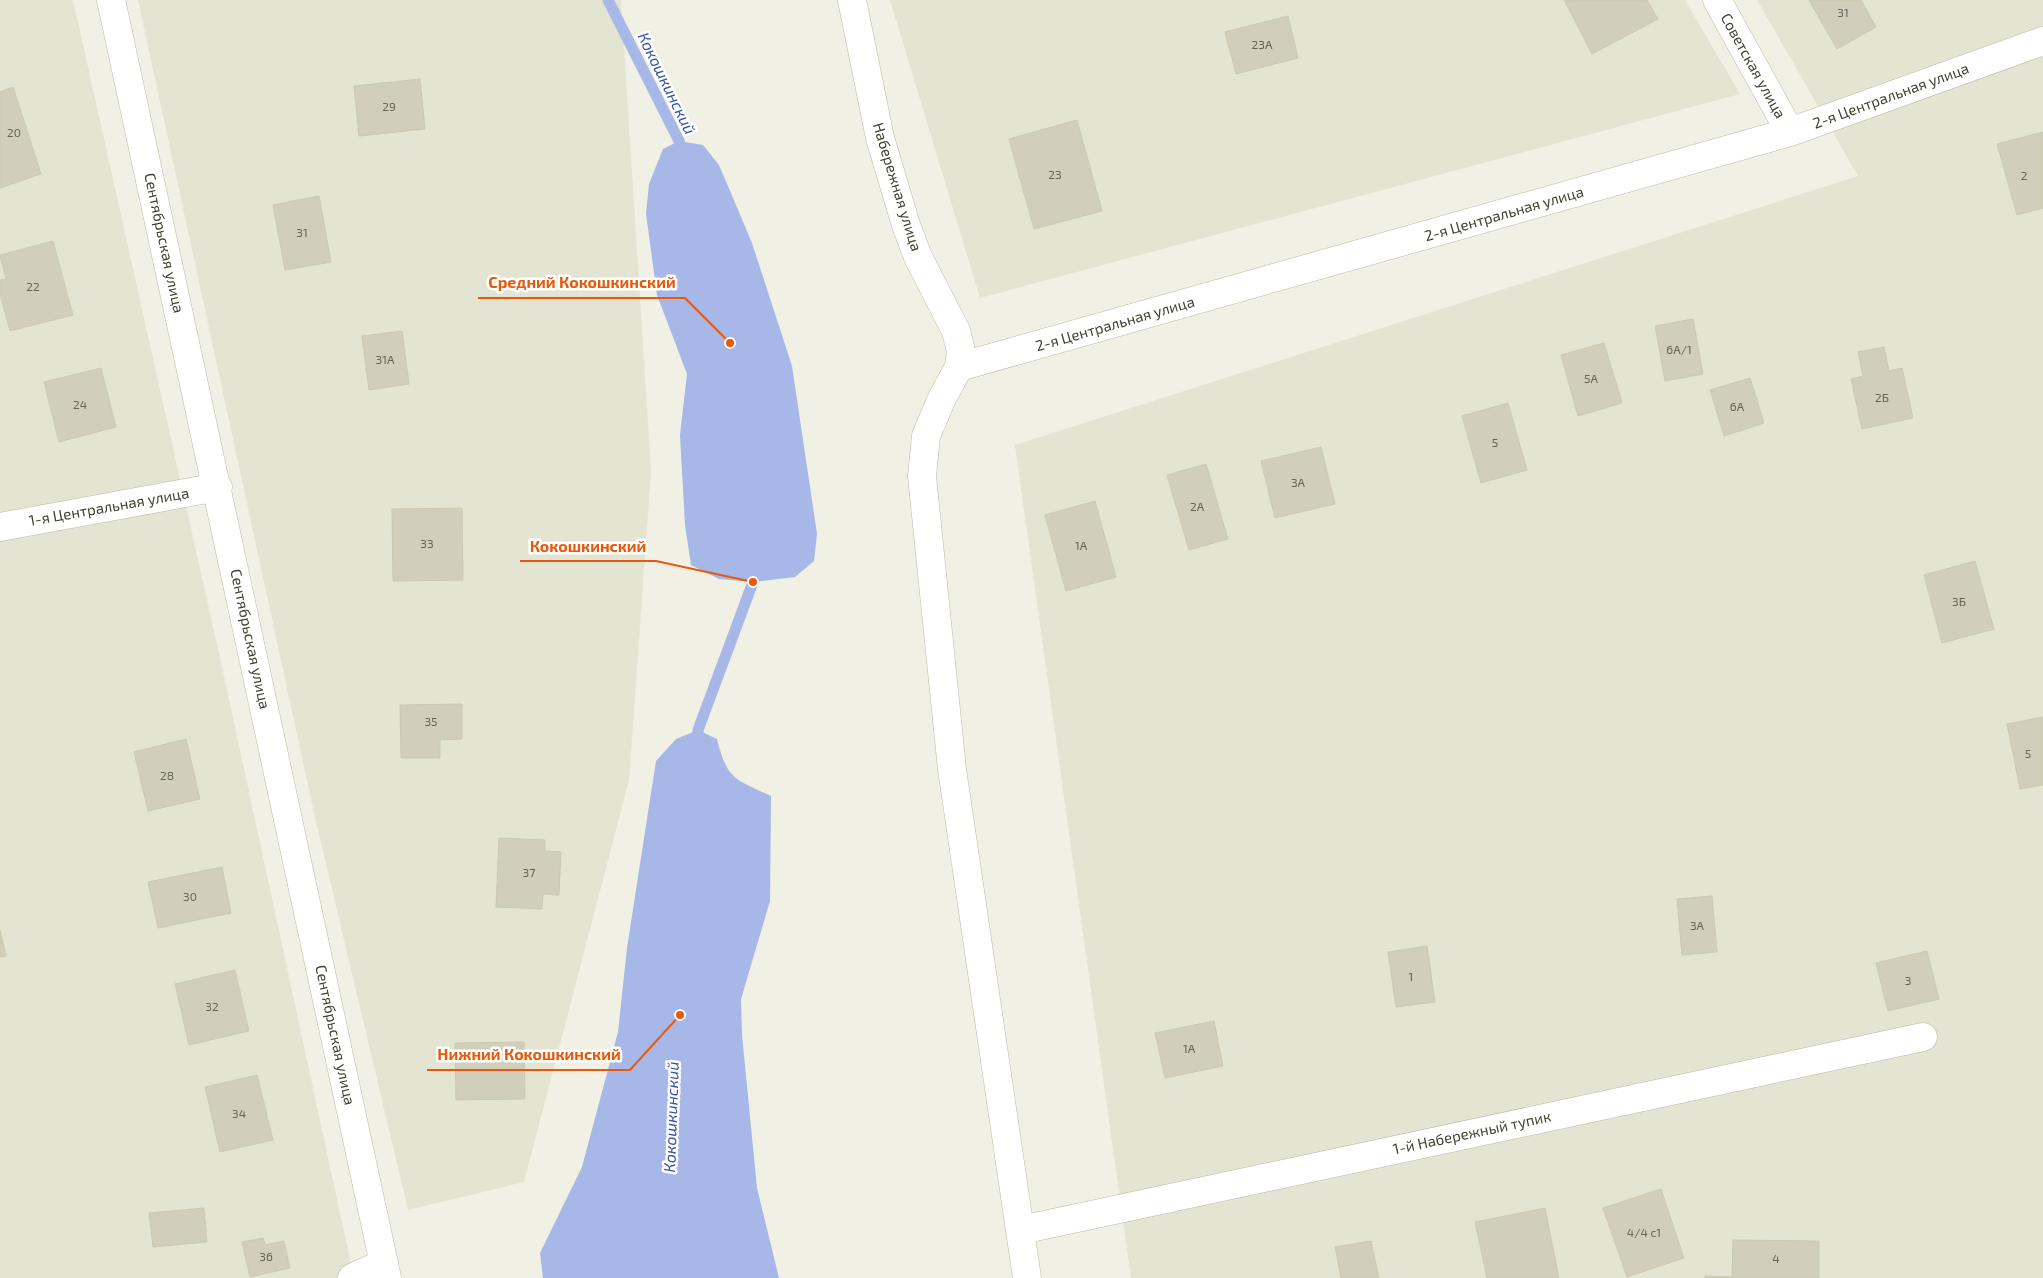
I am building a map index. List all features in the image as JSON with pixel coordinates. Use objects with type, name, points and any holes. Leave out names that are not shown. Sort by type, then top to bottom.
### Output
[{"type":"street","name":"Сентябрьская улица","points":[[111,0],[218,487],[385,1270]]},
{"type":"street","name":"Набережная улица","points":[[852,0],[880,138],[892,181],[918,257],[956,331],[961,351],[959,367]]},
{"type":"street","name":"Советская улица","points":[[1717,0],[1790,132]]},
{"type":"street","name":"2-я Центральная улица","points":[[959,367],[1790,132],[2043,41]]},
{"type":"street","points":[[959,367],[942,398],[926,436],[922,476],[952,768],[1027,1278]]},
{"type":"street","name":"1-я Центральная улица","points":[[0,527],[218,487]]},
{"type":"street","name":"1-й Набережный тупик","points":[[1021,1230],[1923,1036]]},
{"type":"street","points":[[352,1278],[385,1270]]},
{"type":"shaded area","points":[[0,0],[73,0],[224,676],[354,1278],[0,1278]]},
{"type":"shaded area","points":[[138,0],[621,0],[651,471],[629,780],[524,1182],[408,1210],[314,813]]},
{"type":"shaded area","points":[[890,0],[1685,0],[1740,94],[980,298]]},
{"type":"shaded area","points":[[1757,0],[2043,0],[2043,1278],[1131,1278],[1015,445],[1858,176]]},
{"type":"water","points":[[679,141],[703,145],[719,165],[752,243],[792,366],[817,534],[814,561],[795,577],[753,582],[719,579],[691,565],[685,525],[680,435],[687,374],[657,295],[646,214],[649,184],[663,149]]},
{"type":"water","points":[[698,730],[717,739],[725,763],[734,776],[749,786],[771,796],[770,901],[741,999],[742,1035],[757,1188],[779,1278],[543,1278],[540,1253],[582,1167],[618,1032],[627,948],[656,761],[676,739]]},
{"type":"building","points":[[1564,0],[1647,0],[1658,19],[1592,54]]},
{"type":"building","points":[[1809,0],[1861,0],[1876,27],[1837,49]]},
{"type":"building","points":[[1288,16],[1298,58],[1236,74],[1225,32]]},
{"type":"building","points":[[420,79],[425,129],[359,136],[354,86]]},
{"type":"building","points":[[13,87],[41,174],[0,188],[0,92]]},
{"type":"building","points":[[1077,120],[1102,211],[1034,229],[1009,139]]},
{"type":"building","points":[[2043,132],[2043,208],[2017,215],[1997,144]]},
{"type":"building","points":[[319,196],[331,262],[285,270],[273,205]]},
{"type":"building","points":[[53,241],[73,315],[10,331],[0,294],[0,280],[6,279],[0,255]]},
{"type":"building","points":[[1693,319],[1703,374],[1665,381],[1655,326]]},
{"type":"building","points":[[402,331],[409,384],[369,390],[362,336]]},
{"type":"building","points":[[1604,343],[1622,403],[1578,416],[1561,355]]},
{"type":"building","points":[[1884,347],[1889,371],[1902,368],[1913,418],[1862,429],[1851,379],[1863,376],[1858,352]]},
{"type":"building","points":[[101,368],[116,427],[59,442],[44,382]]},
{"type":"building","points":[[1750,378],[1764,423],[1724,436],[1710,390]]},
{"type":"building","points":[[1508,403],[1527,470],[1481,483],[1462,416]]},
{"type":"building","points":[[1321,447],[1335,504],[1275,518],[1261,461]]},
{"type":"building","points":[[1206,464],[1228,539],[1189,550],[1167,475]]},
{"type":"building","points":[[1095,501],[1116,577],[1066,591],[1045,515]]},
{"type":"building","points":[[462,508],[463,580],[393,581],[392,509]]},
{"type":"building","points":[[1975,561],[1994,629],[1942,643],[1924,575]]},
{"type":"building","points":[[462,704],[462,739],[440,740],[440,758],[401,758],[400,705]]},
{"type":"building","points":[[2043,717],[2043,785],[2020,789],[2007,724]]},
{"type":"building","points":[[186,739],[200,799],[148,811],[134,752]]},
{"type":"building","points":[[499,838],[545,840],[545,851],[561,852],[559,895],[543,894],[542,909],[496,907]]},
{"type":"building","points":[[222,867],[231,913],[158,928],[148,882]]},
{"type":"building","points":[[1712,896],[1717,952],[1682,955],[1677,899]]},
{"type":"building","points":[[0,930],[6,956],[0,957]]},
{"type":"building","points":[[1427,946],[1435,1002],[1396,1007],[1388,952]]},
{"type":"building","points":[[1927,951],[1939,999],[1888,1011],[1876,963]]},
{"type":"building","points":[[235,970],[249,1031],[189,1045],[175,984]]},
{"type":"building","points":[[1214,1021],[1223,1066],[1165,1078],[1155,1033]]},
{"type":"building","points":[[524,1042],[525,1099],[456,1100],[455,1043]]},
{"type":"building","points":[[257,1075],[273,1140],[220,1152],[205,1087]]},
{"type":"building","points":[[1661,1189],[1684,1258],[1627,1277],[1603,1208]]},
{"type":"building","points":[[204,1208],[207,1242],[153,1247],[149,1213]]},
{"type":"building","points":[[1545,1208],[1559,1278],[1487,1278],[1475,1222]]},
{"type":"building","points":[[263,1238],[265,1245],[284,1241],[290,1268],[250,1277],[242,1242]]},
{"type":"building","points":[[1733,1240],[1819,1241],[1819,1278],[1705,1278],[1705,1276],[1732,1277]]},
{"type":"building","points":[[1371,1241],[1379,1278],[1341,1278],[1335,1247]]},
{"type":"waterway","name":"Кокошкинский","points":[[608,0],[679,141],[683,156]]},
{"type":"waterway","name":"Кокошкинский","points":[[698,744],[698,730],[753,582],[752,568]]},
{"type":"place","name":"Средний Кокошкинский","points":[[730,343]]},
{"type":"place","name":"Кокошкинский","points":[[753,582]]},
{"type":"place","name":"Нижний Кокошкинский","points":[[680,1015]]}]
